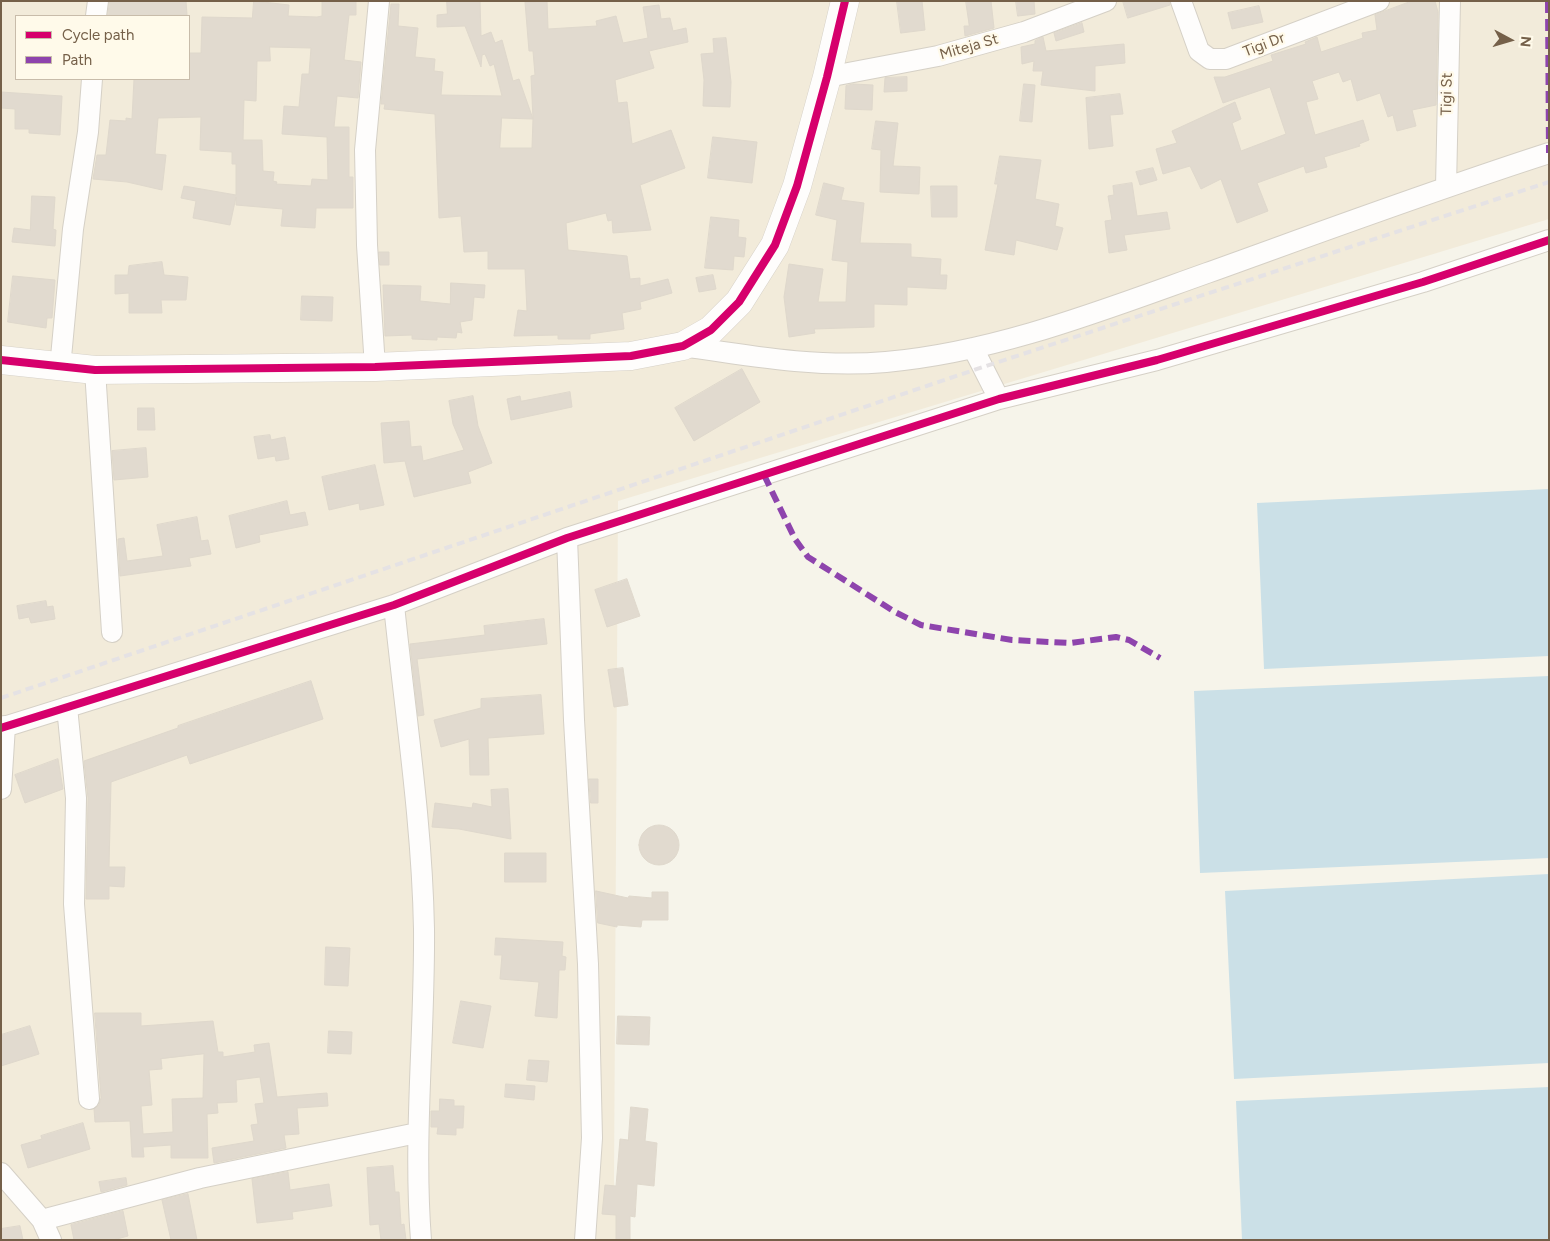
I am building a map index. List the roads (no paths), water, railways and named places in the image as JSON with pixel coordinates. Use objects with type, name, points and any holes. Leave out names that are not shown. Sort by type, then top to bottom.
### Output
[{"type":"street","points":[[96,15],[98,1]]},
{"type":"street","points":[[375,367],[367,245],[364,150],[379,1]]},
{"type":"street","points":[[1,360],[60,368],[95,370],[375,367],[631,356],[683,346],[712,330],[739,302],[775,246],[797,186],[828,77],[845,1]]},
{"type":"street","name":"Miteja St","points":[[828,77],[938,56],[1024,32],[1106,1]]},
{"type":"street","name":"Tigi Dr","points":[[1181,1],[1199,51],[1210,59],[1226,59],[1379,1]]},
{"type":"street","name":"Tigi St","points":[[1446,186],[1450,1]]},
{"type":"street","points":[[60,368],[73,229],[88,132],[92,80]]},
{"type":"street","points":[[683,346],[803,363],[885,362],[973,348],[1079,319],[1446,186],[1549,153]]},
{"type":"street","points":[[1,789],[3,727],[394,605],[567,538],[999,399],[1157,360],[1422,282],[1549,240]]},
{"type":"street","points":[[973,348],[999,399]]},
{"type":"street","points":[[95,370],[112,632]]},
{"type":"street","points":[[567,538],[588,974],[592,1138],[585,1240]]},
{"type":"street","points":[[394,605],[420,845],[424,931],[417,1133],[421,1240]]},
{"type":"street","points":[[67,707],[76,798],[74,904],[89,1099]]},
{"type":"street","points":[[42,1220],[200,1178],[417,1133]]},
{"type":"street","points":[[1,1173],[42,1220],[51,1240]]},
{"type":"water","points":[[1549,489],[1549,656],[1264,669],[1257,503]]},
{"type":"water","points":[[1549,676],[1549,858],[1200,873],[1194,691]]},
{"type":"water","points":[[1549,874],[1549,1063],[1234,1079],[1225,891]]},
{"type":"water","points":[[1549,1087],[1549,1240],[1242,1240],[1236,1101]]},
{"type":"railway","points":[[1,698],[983,367],[1549,182]]}]
